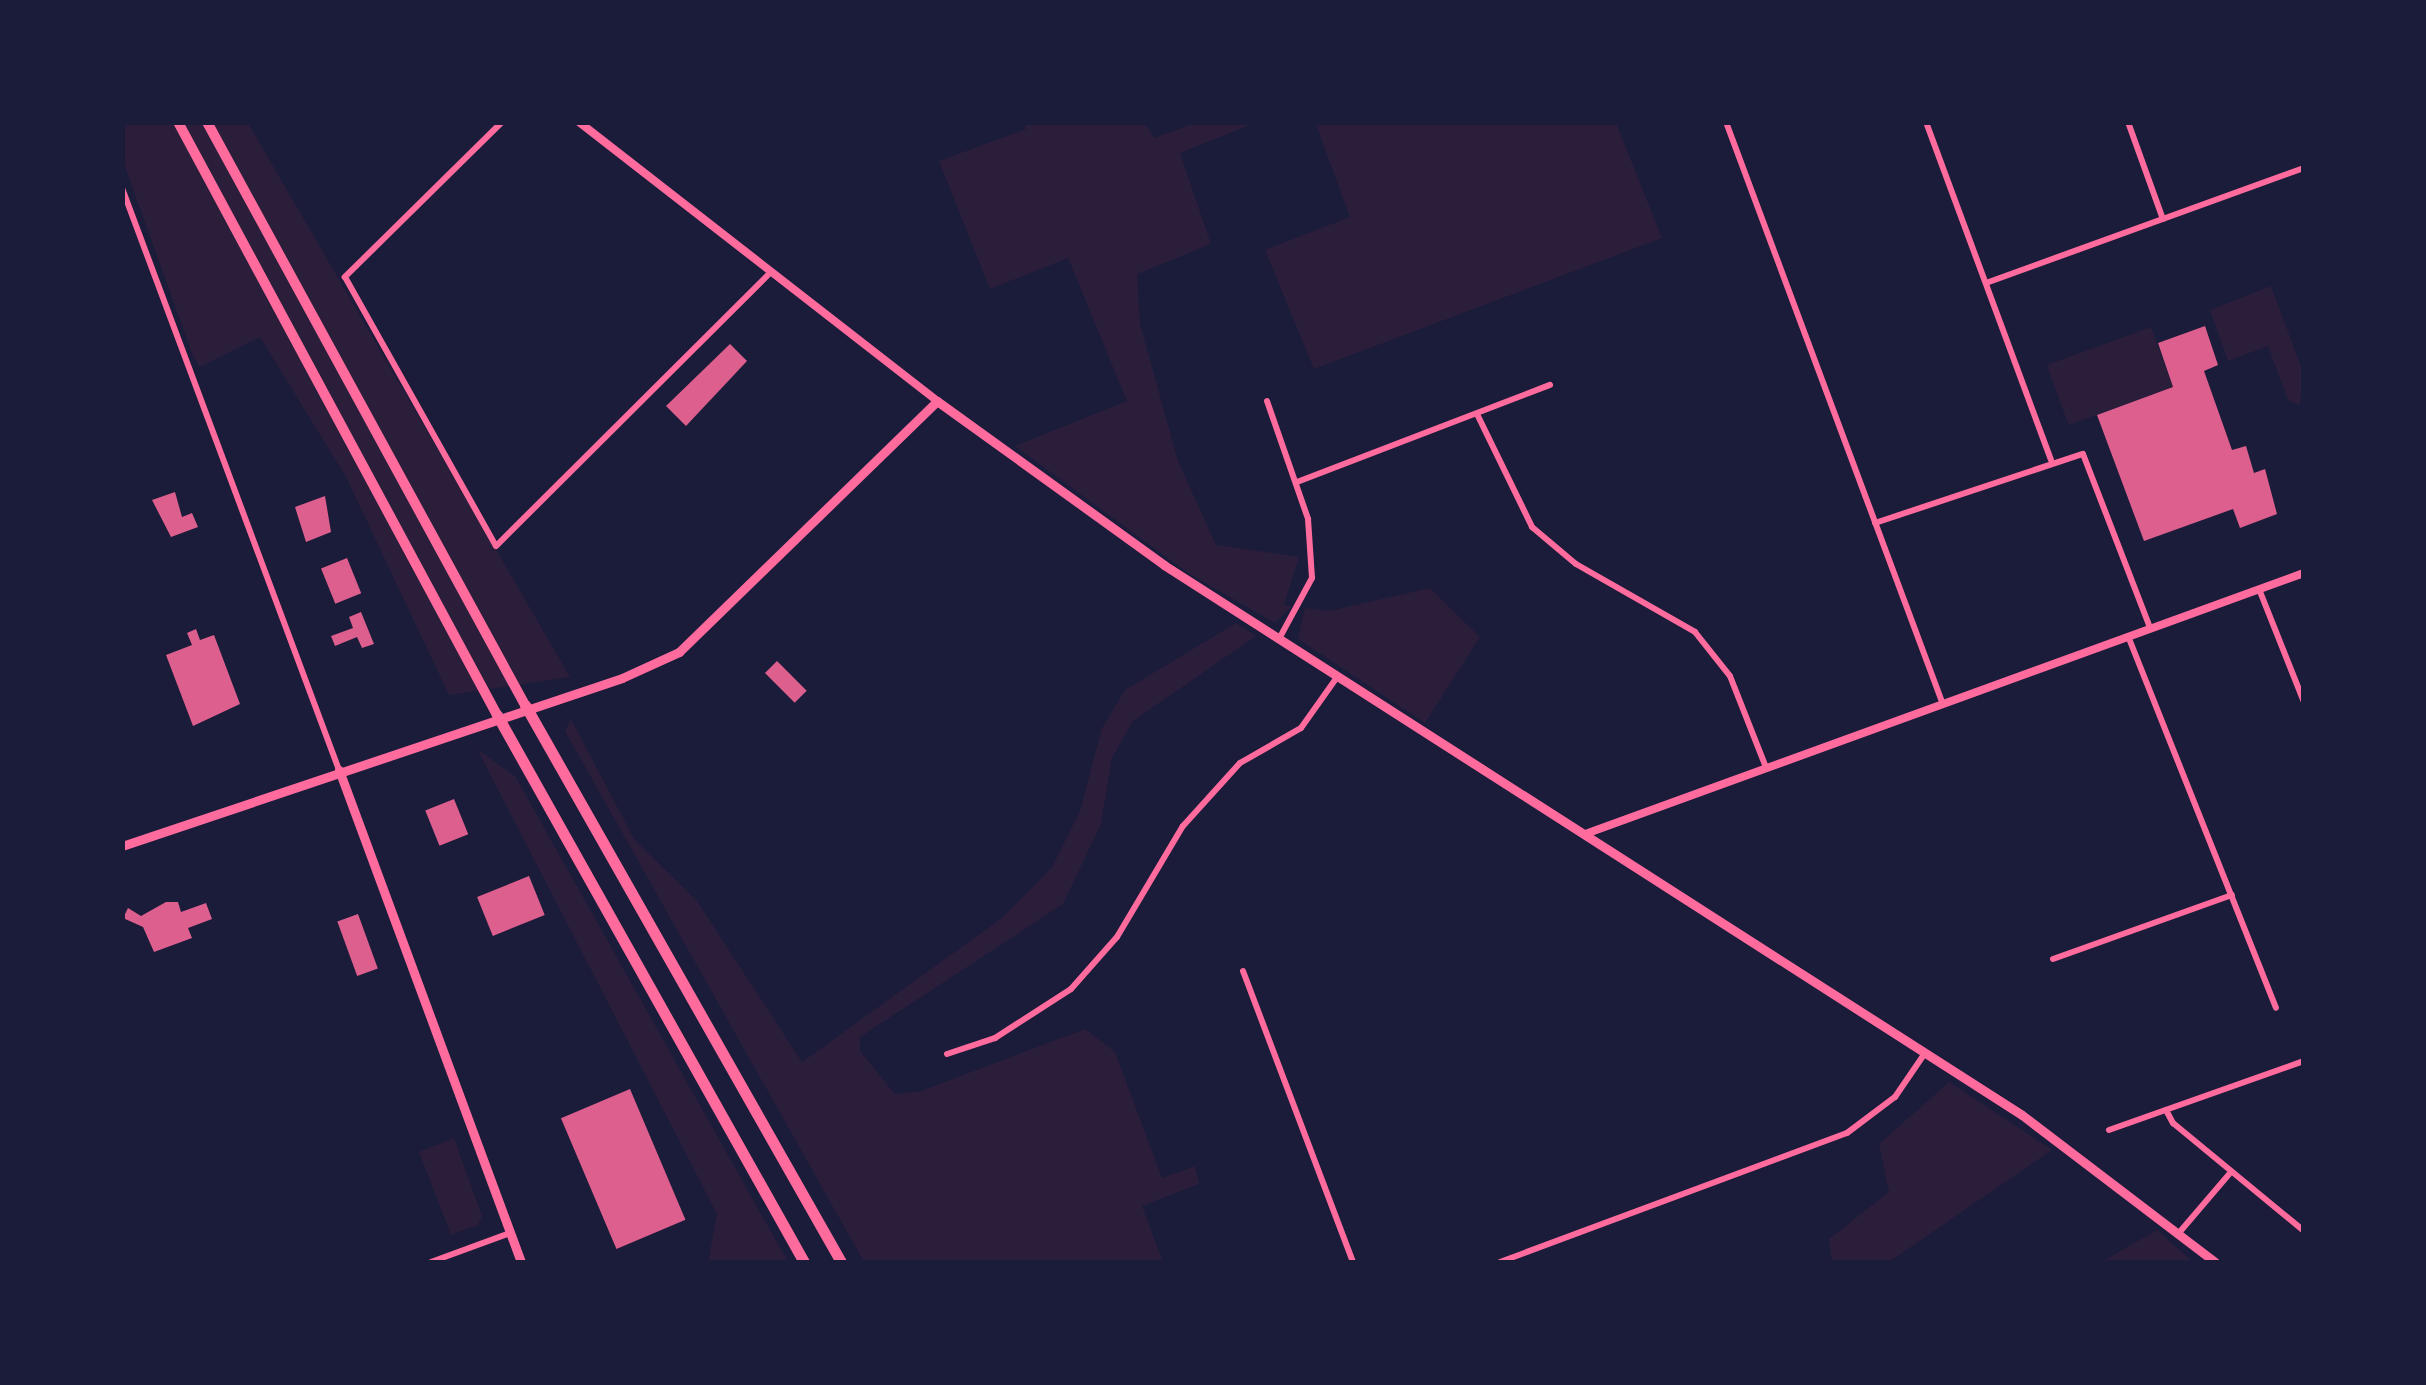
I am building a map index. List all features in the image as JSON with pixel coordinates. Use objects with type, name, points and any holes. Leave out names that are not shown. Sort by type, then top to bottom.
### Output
[{"type":"highway","points":[[178,122],[497,715],[804,1262]]},
{"type":"highway","points":[[206,122],[525,705],[840,1261]]},
{"type":"main road","points":[[122,846],[525,705],[622,678],[679,652],[937,402],[1164,565],[1588,833],[2091,1163],[2215,1262]]},
{"type":"main road","points":[[338,770],[521,1262]]},
{"type":"street","points":[[502,122],[346,277],[496,546],[769,274]]},
{"type":"street","points":[[579,122],[937,402]]},
{"type":"street","points":[[1726,122],[1942,702]]},
{"type":"street","points":[[1926,122],[2051,460]]},
{"type":"street","points":[[2128,122],[2163,219]]},
{"type":"street","points":[[1986,283],[2304,168]]},
{"type":"street","points":[[122,188],[338,770]]},
{"type":"street","points":[[1297,482],[1550,385]]},
{"type":"street","points":[[1267,402],[1308,519],[1312,578],[1279,639]]},
{"type":"street","points":[[1477,414],[1532,528],[1576,564],[1695,632],[1730,676],[1764,765]]},
{"type":"street","points":[[1874,523],[2073,452],[2090,465],[2150,628]]},
{"type":"street","points":[[1588,833],[1764,765],[2304,574]]},
{"type":"street","points":[[2259,589],[2304,702]]},
{"type":"street","points":[[2128,636],[2276,1008]]},
{"type":"street","points":[[947,1054],[995,1038],[1071,988],[1116,937],[1183,826],[1240,763],[1301,728],[1338,676]]},
{"type":"street","points":[[2053,960],[2232,895]]},
{"type":"street","points":[[1243,971],[1353,1262]]},
{"type":"street","points":[[1500,1262],[1848,1133],[1895,1098],[1925,1052]]},
{"type":"street","points":[[2108,1130],[2304,1061]]},
{"type":"street","points":[[2166,1110],[2232,1172],[2304,1231]]},
{"type":"street","points":[[2178,1234],[2232,1172]]},
{"type":"street","points":[[431,1262],[510,1233]]},
{"type":"shaded area","points":[[1315,122],[1616,123],[1662,238],[1314,369],[1265,250],[1350,217]]},
{"type":"shaded area","points":[[123,123],[248,123],[570,677],[449,695],[346,477],[260,337],[200,367],[193,356],[123,161]]},
{"type":"shaded area","points":[[1024,123],[1145,123],[1154,138],[1195,123],[1255,123],[1180,153],[1211,244],[1137,274],[1140,324],[1178,461],[1216,545],[1299,557],[1284,605],[1292,606],[1275,623],[1188,573],[1015,446],[1127,401],[1068,258],[990,289],[939,161],[1026,129]]},
{"type":"shaded area","points":[[2271,286],[2303,372],[2300,405],[2288,400],[2268,346],[2228,361],[2210,310]]},
{"type":"shaded area","points":[[2151,327],[2173,387],[2069,425],[2047,365]]},
{"type":"shaded area","points":[[1430,588],[1480,637],[1425,723],[1298,639],[1305,608],[1329,611]]},
{"type":"shaded area","points":[[1236,623],[1256,636],[1133,721],[1112,758],[1101,824],[1063,904],[860,1037],[860,1051],[895,1094],[921,1091],[1085,1029],[1115,1052],[1162,1178],[1195,1166],[1199,1184],[1142,1206],[1163,1262],[864,1262],[565,731],[571,719],[634,839],[697,901],[802,1062],[1002,918],[1052,867],[1080,811],[1102,728],[1125,690]]},
{"type":"shaded area","points":[[477,749],[515,776],[788,1262],[708,1262],[717,1214]]},
{"type":"shaded area","points":[[1949,1082],[2052,1150],[1889,1262],[1832,1262],[1829,1239],[1889,1192],[1879,1144]]},
{"type":"shaded area","points":[[454,1138],[482,1216],[478,1225],[451,1235],[419,1152]]},
{"type":"shaded area","points":[[2157,1230],[2193,1262],[2101,1262]]},
{"type":"building","points":[[2205,326],[2218,365],[2204,371],[2232,450],[2246,446],[2254,473],[2265,469],[2277,514],[2240,528],[2233,509],[2144,541],[2097,415],[2173,387],[2158,343]]},
{"type":"building","points":[[730,344],[747,361],[686,426],[666,406]]},
{"type":"building","points":[[175,492],[182,517],[192,513],[198,527],[171,537],[152,500]]},
{"type":"building","points":[[325,496],[331,532],[306,542],[295,507]]},
{"type":"building","points":[[347,558],[361,593],[335,604],[321,568]]},
{"type":"building","points":[[361,612],[374,644],[362,648],[357,637],[335,646],[331,636],[353,628],[349,617]]},
{"type":"building","points":[[196,629],[200,640],[214,635],[240,704],[193,726],[166,655],[192,645],[187,633]]},
{"type":"building","points":[[777,661],[807,691],[795,703],[765,673]]},
{"type":"building","points":[[454,799],[468,834],[439,846],[425,811]]},
{"type":"building","points":[[529,876],[545,915],[493,936],[477,897]]},
{"type":"building","points":[[166,902],[178,902],[181,912],[206,903],[212,919],[188,928],[192,938],[154,952],[143,927],[123,918],[128,908],[141,916]]},
{"type":"building","points":[[358,914],[378,969],[357,976],[337,922]]},
{"type":"building","points":[[630,1089],[685,1220],[616,1249],[561,1118]]}]
